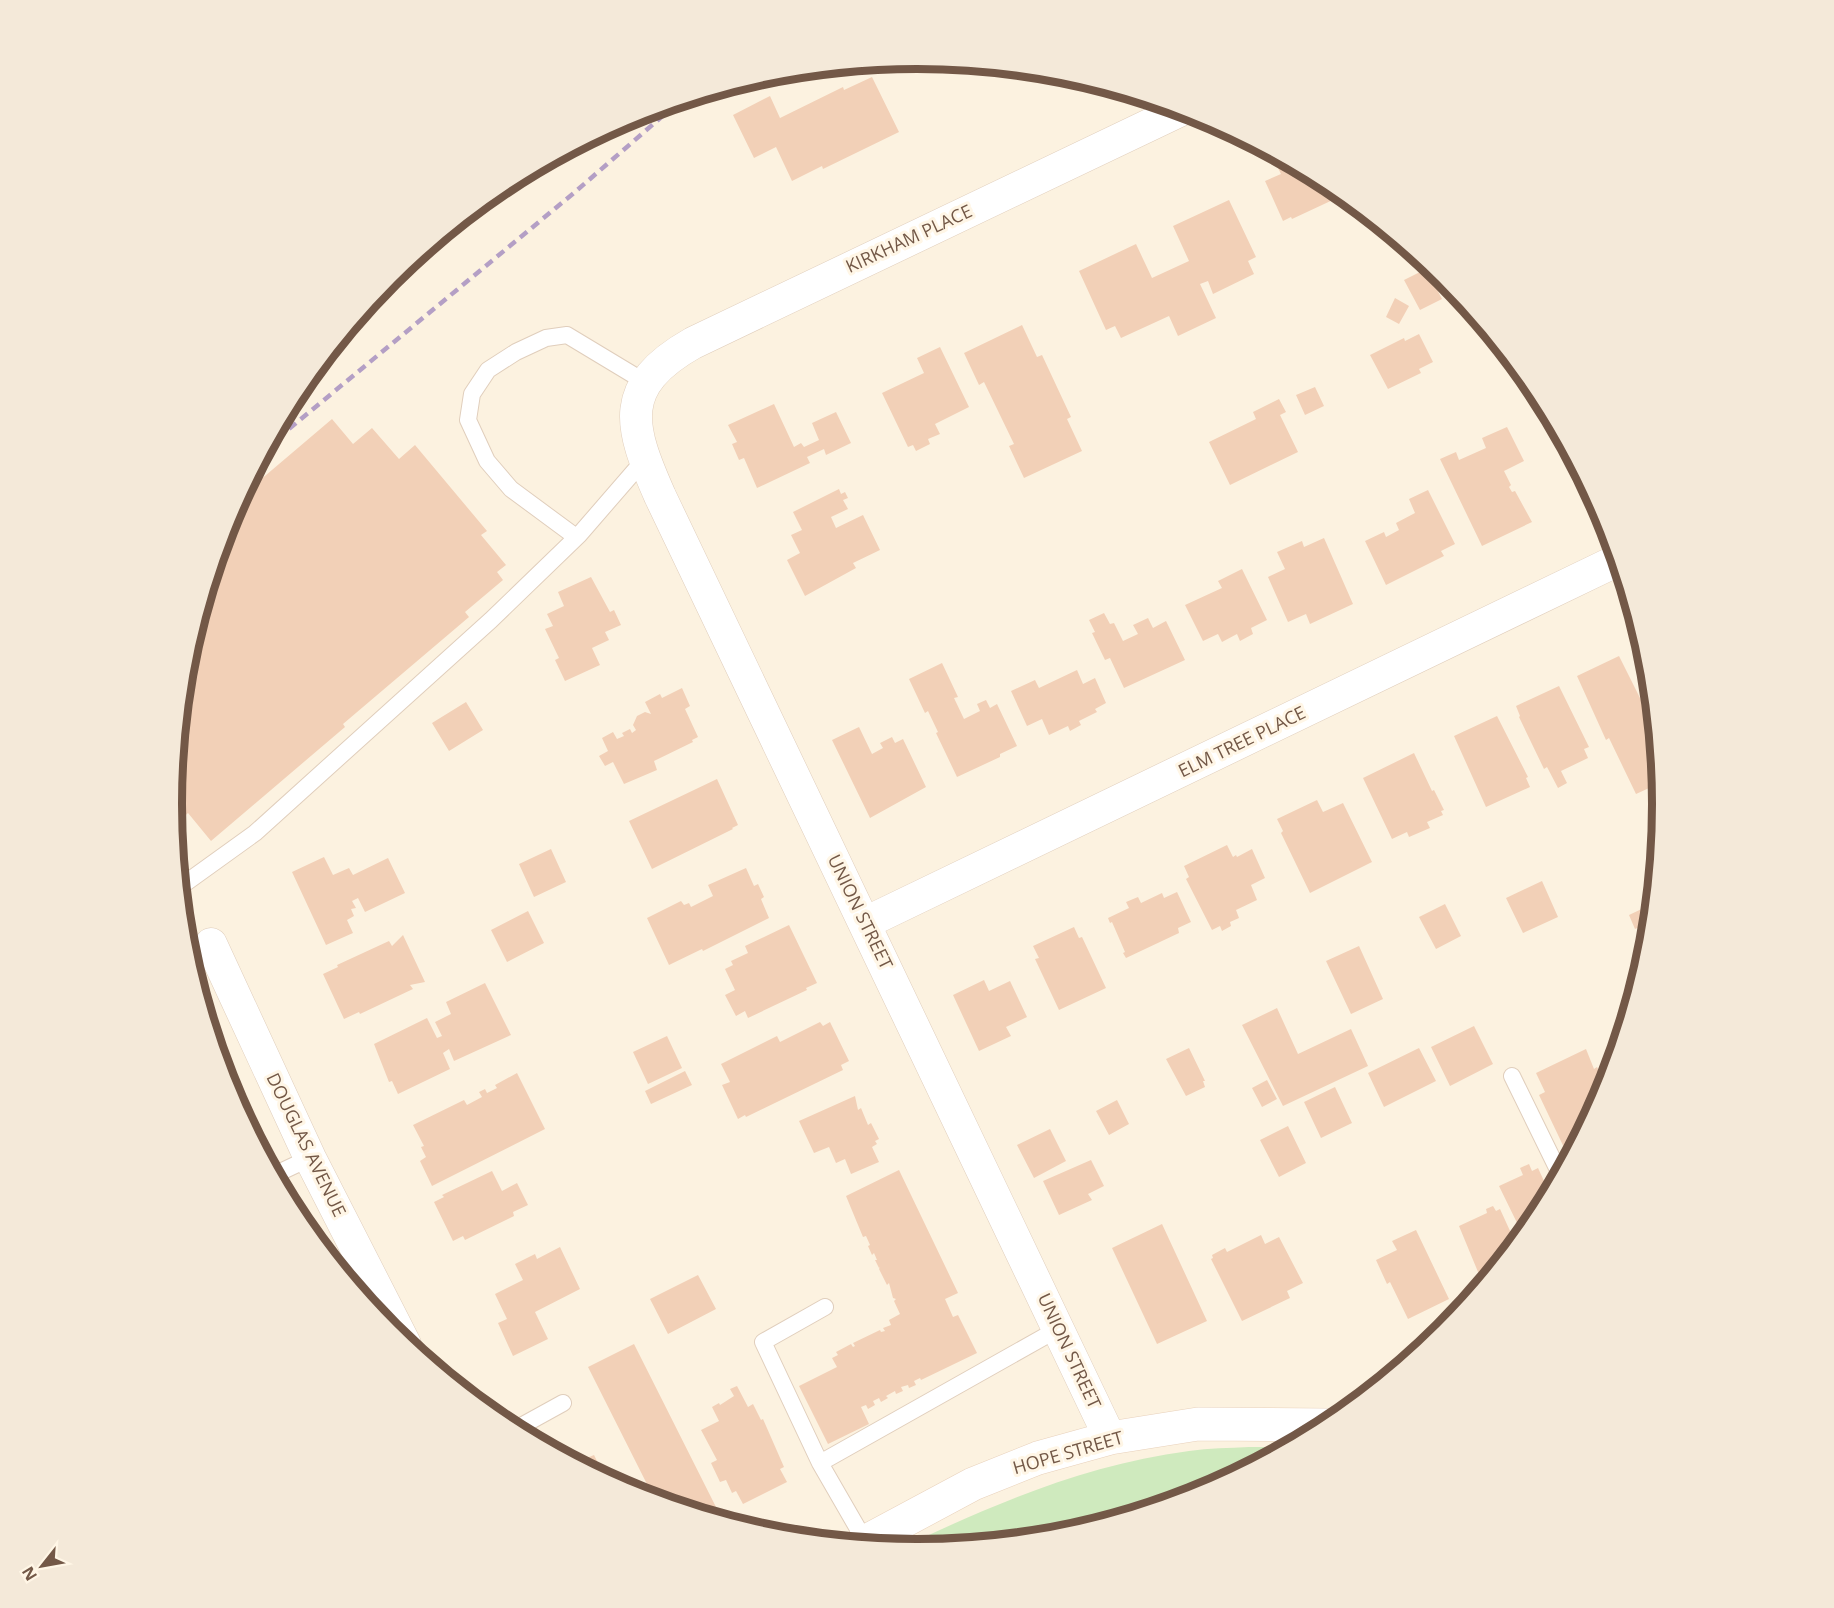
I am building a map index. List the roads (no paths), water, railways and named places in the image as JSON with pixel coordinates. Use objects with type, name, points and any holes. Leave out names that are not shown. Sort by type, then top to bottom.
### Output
[{"type":"main road","name":"HOPE STREET","points":[[874,1537],[973,1484],[1038,1458],[1110,1438],[1198,1425],[1310,1425]]},
{"type":"street","name":"KIRKHAM PLACE","points":[[645,382],[663,361],[693,343],[1171,115]]},
{"type":"street","name":"UNION STREET","points":[[645,382],[635,410],[635,423],[644,460],[1110,1438]]},
{"type":"street","name":"ELM TREE PLACE","points":[[865,923],[1612,564]]},
{"type":"street","name":"DOUGLAS AVENUE","points":[[211,944],[310,1158],[392,1319]]},
{"type":"lane","points":[[576,537],[512,489],[487,461],[468,420],[472,394],[488,370],[516,352],[546,338],[567,336],[645,382]]},
{"type":"lane","points":[[187,882],[255,833],[491,620],[576,537],[644,460]]},
{"type":"lane","points":[[1512,1076],[1557,1167]]},
{"type":"lane","points":[[280,1172],[310,1158]]},
{"type":"lane","points":[[825,1307],[763,1342],[820,1462],[859,1536]]},
{"type":"lane","points":[[820,1462],[1058,1329]]},
{"type":"lane","points":[[524,1425],[563,1402]]},
{"type":"railway","points":[[280,437],[575,192],[665,114]]}]
